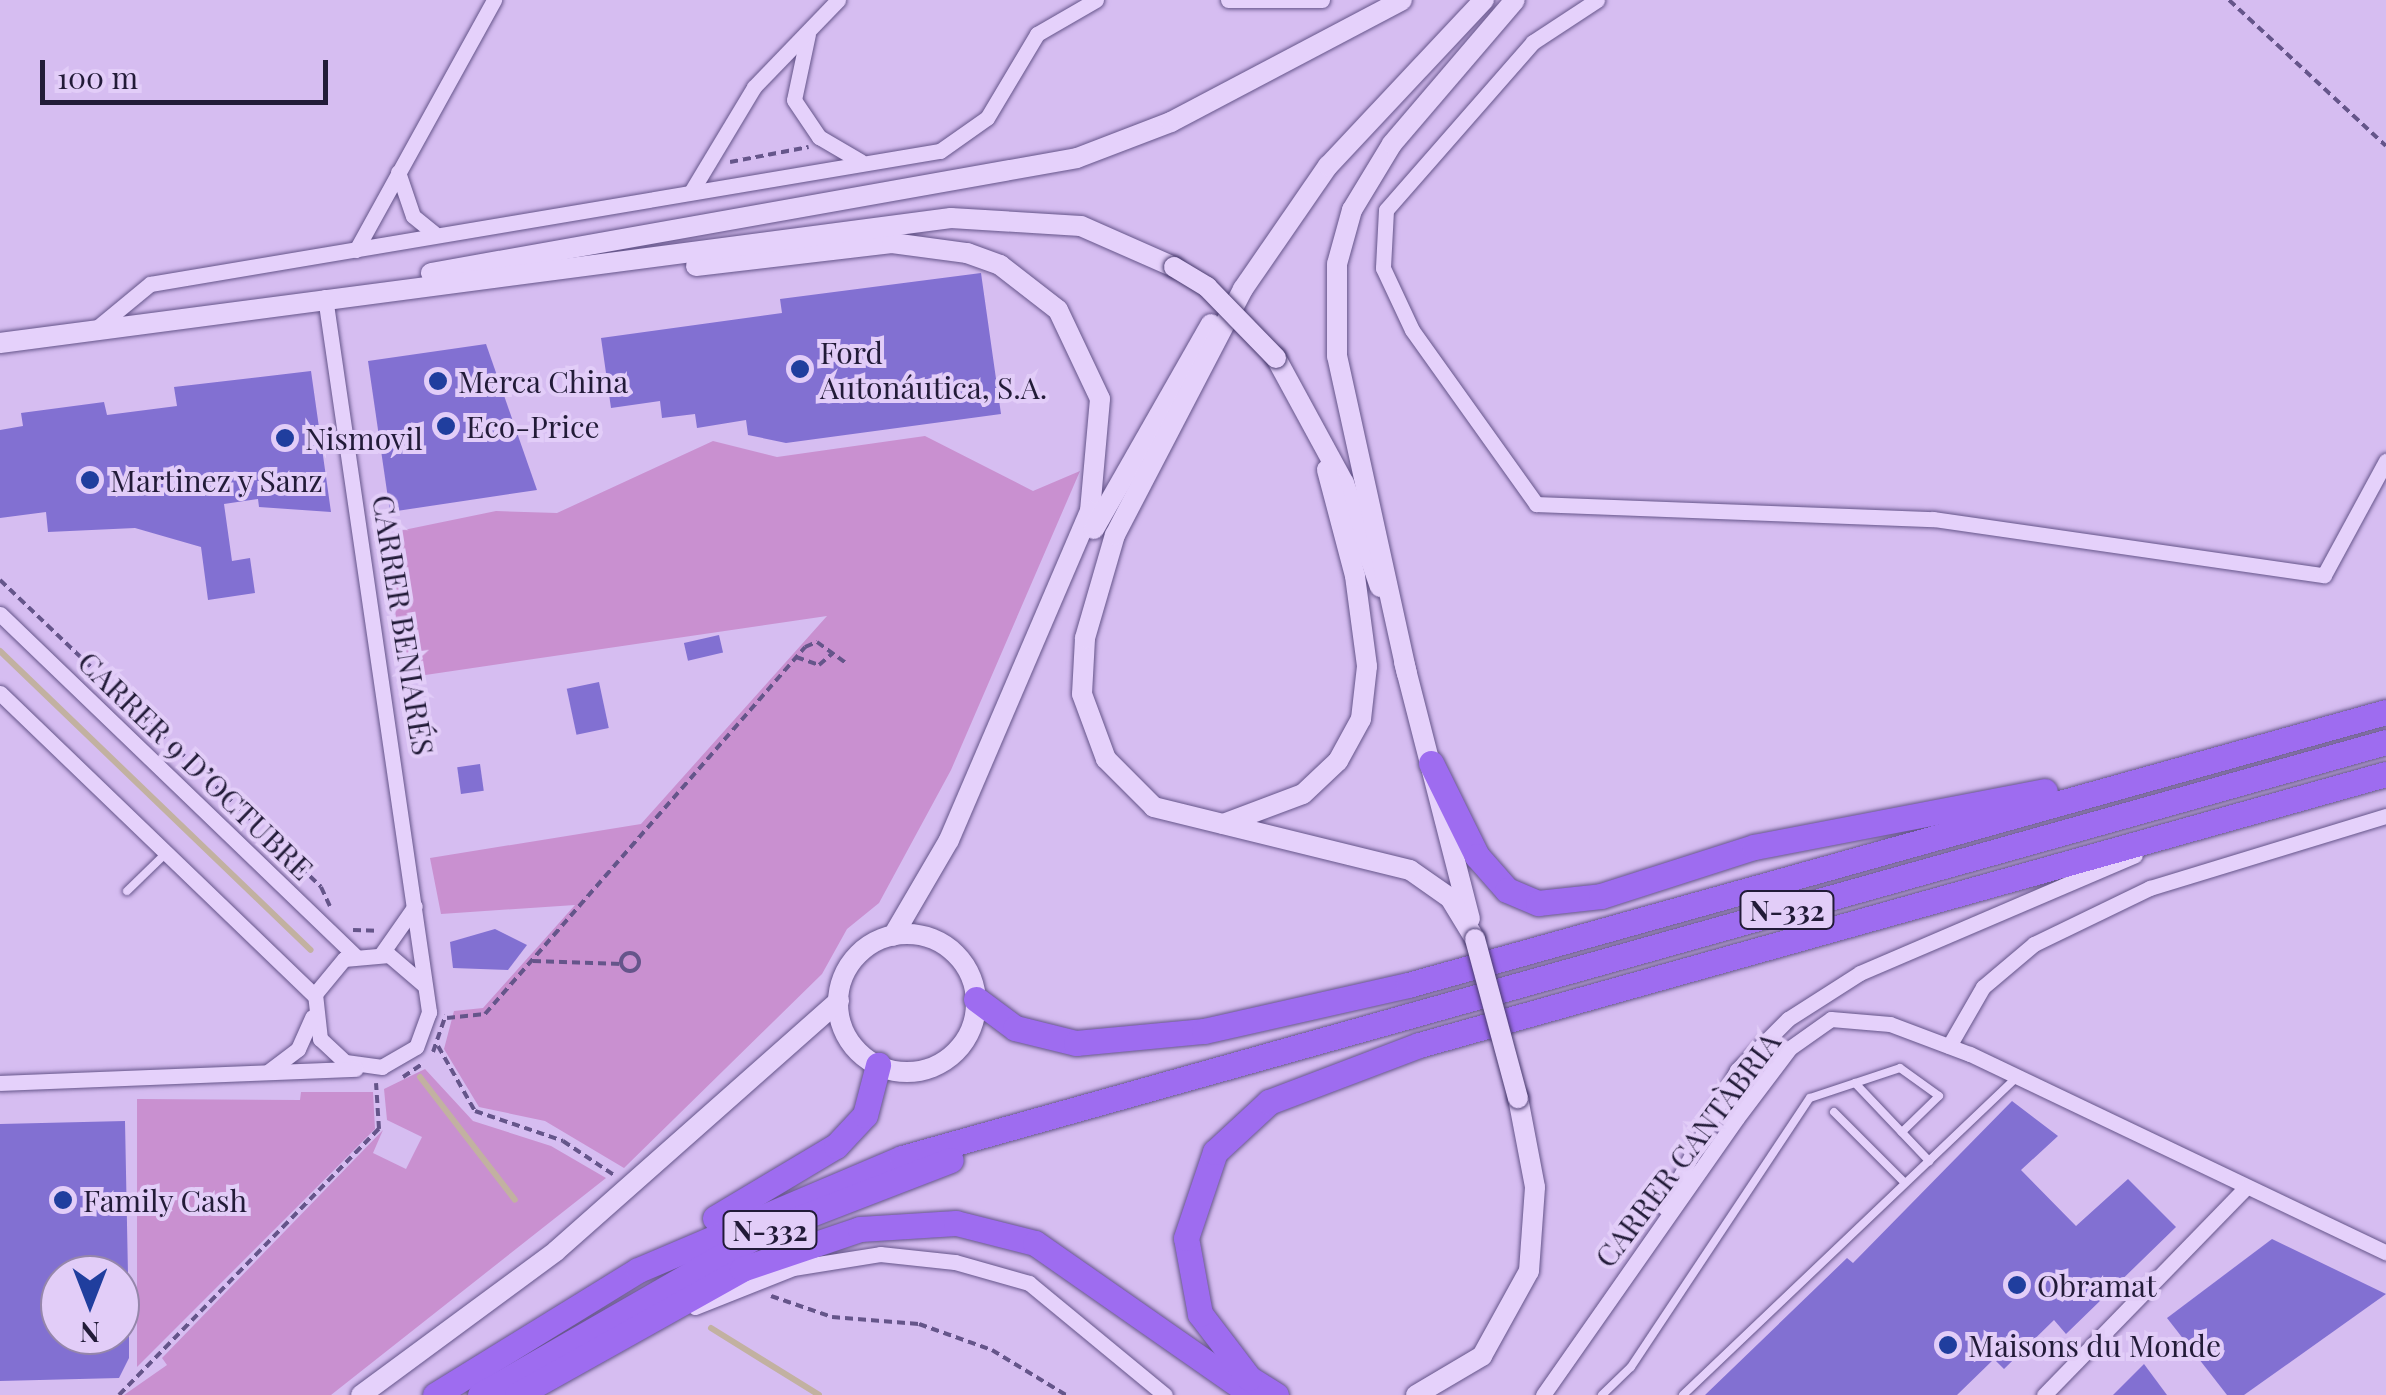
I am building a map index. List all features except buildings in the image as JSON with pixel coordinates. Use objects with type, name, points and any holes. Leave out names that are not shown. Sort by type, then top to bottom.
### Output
[{"type":"highway","points":[[976,998],[1015,1028],[1059,1040],[1204,1031],[1408,985],[2386,712]]},
{"type":"highway","name":"N-332","points":[[435,1395],[560,1313],[823,1187],[1061,1108],[1188,1078],[2386,742]]},
{"type":"highway","points":[[1431,762],[1477,856],[1508,890],[1568,903],[1754,847],[2188,766]]},
{"type":"highway","points":[[1276,1395],[1249,1378],[1200,1314],[1186,1238],[1215,1152],[1269,1102],[1419,1045],[2386,774]]},
{"type":"highway","points":[[560,1313],[836,1146],[865,1115],[878,1066]]},
{"type":"highway","name":"N-332","points":[[480,1395],[764,1232],[1188,1078]]},
{"type":"highway","points":[[517,1395],[742,1269],[860,1229],[956,1223],[1036,1242],[1256,1395]]},
{"type":"main road","points":[[356,293],[1077,158],[1206,105],[1402,0]]},
{"type":"main road","points":[[1048,615],[1182,365],[1242,290],[1328,166],[1484,0]]},
{"type":"main road","points":[[1416,1395],[1482,1356],[1529,1271],[1536,1187],[1518,1098],[1407,674],[1336,356],[1337,264],[1352,210],[1392,144],[1515,0]]},
{"type":"main road","points":[[0,343],[356,293],[595,268],[855,228],[1006,216],[1082,226],[1207,286],[1276,358],[1319,429],[1407,674]]},
{"type":"main road","points":[[361,1395],[567,1242],[838,1002],[854,960],[893,936],[928,882],[1048,615],[1090,510],[1102,439],[1090,368],[1035,288],[967,252],[892,243],[659,271],[595,268]]},
{"type":"main road","points":[[1242,290],[1122,521],[1084,650],[1082,694],[1106,759],[1154,808],[1213,826],[1353,850],[1410,870],[1450,898],[1475,940]]},
{"type":"main road","points":[[1213,826],[1302,794],[1338,761],[1361,719],[1367,666],[1355,576],[1319,429]]},
{"type":"main road","points":[[838,1002],[848,1039],[878,1066],[912,1072],[945,1061],[968,1036],[976,998],[948,948],[893,936]]},
{"type":"street","points":[[356,250],[494,0]]},
{"type":"street","points":[[692,192],[754,87],[838,0]]},
{"type":"street","points":[[94,331],[150,284],[955,145],[987,118],[1038,34],[1096,0]]},
{"type":"street","points":[[1228,0],[1322,0]]},
{"type":"street","points":[[1598,0],[1533,42],[1386,210],[1383,268],[1412,330],[1536,504],[1932,520],[2324,576],[2386,461]]},
{"type":"street","points":[[815,22],[801,47],[794,100],[828,144],[868,163]]},
{"type":"street","points":[[398,172],[413,216],[434,234]]},
{"type":"street","name":"CARRER BENIARÉS","points":[[325,297],[417,903],[423,984]]},
{"type":"street","name":"CARRER 9 D’OCTUBRE","points":[[0,614],[354,955]]},
{"type":"street","points":[[0,693],[315,996]]},
{"type":"street","points":[[1949,1046],[1983,987],[2034,944],[2150,888],[2386,816]]},
{"type":"street","points":[[1632,1268],[1736,1070],[1788,1019],[1860,974],[2182,834]]},
{"type":"street","points":[[382,954],[417,903]]},
{"type":"street","points":[[0,1083],[265,1073],[365,1068],[416,1047],[429,1017],[423,984],[382,954],[354,955],[330,969],[315,996],[313,1013],[298,1050],[265,1073]]},
{"type":"street","points":[[313,1013],[327,1048],[365,1068]]},
{"type":"street","name":"CARRER CANTÀBRIA","points":[[1543,1395],[1790,1048],[1830,1019],[1890,1024],[2020,1074],[2245,1188],[2386,1252]]},
{"type":"street","points":[[2044,1395],[2245,1188]]},
{"type":"street","points":[[533,1395],[697,1306],[793,1268],[880,1254],[1029,1283],[1165,1395]]},
{"type":"lane","points":[[127,891],[165,854]]},
{"type":"lane","points":[[1602,1395],[1632,1367],[1798,1109],[1855,1082],[1900,1068],[1938,1096],[1902,1132]]},
{"type":"lane","points":[[1684,1395],[2020,1074]]},
{"type":"lane","points":[[1855,1082],[1929,1161]]},
{"type":"lane","points":[[1834,1112],[1905,1184]]},
{"type":"path","points":[[2228,0],[2386,146]]},
{"type":"path","points":[[706,166],[828,144]]},
{"type":"path","points":[[0,580],[321,887],[352,930],[387,925]]},
{"type":"path","points":[[447,1018],[485,1014],[811,642],[846,663]]},
{"type":"path","points":[[796,657],[819,665],[833,653]]},
{"type":"path","points":[[534,961],[622,964]]},
{"type":"path","points":[[438,1046],[475,1111],[563,1141],[614,1175]]},
{"type":"path","points":[[119,1395],[379,1129],[376,1083]]},
{"type":"path","points":[[758,1290],[832,1317],[919,1324],[992,1350],[1066,1395]]},
{"type":"shaded area","points":[[925,436],[1033,491],[1080,471],[951,770],[879,903],[847,929],[822,974],[624,1168],[545,1121],[479,1107],[444,1049],[454,1011],[483,1008],[575,905],[441,914],[430,858],[641,824],[827,616],[405,678],[388,563],[399,561],[394,532],[496,511],[557,513],[713,441],[777,457]]},
{"type":"shaded area","points":[[425,1069],[473,1121],[551,1146],[606,1178],[331,1395],[124,1395],[167,1365],[162,1358],[383,1130],[373,1153],[406,1169],[422,1137],[387,1120],[384,1089]]},
{"type":"shaded area","points":[[301,1092],[373,1092],[375,1129],[137,1367],[137,1099],[300,1100]]},
{"type":"waterway","points":[[0,651],[311,950]]},
{"type":"waterway","points":[[420,1077],[515,1200]]},
{"type":"waterway","points":[[711,1328],[819,1395]]},
{"type":"place","name":"Ford Autonáutica, S.A.","points":[[800,369]]},
{"type":"place","name":"Merca China","points":[[438,381]]},
{"type":"place","name":"Eco-Price","points":[[446,426]]},
{"type":"place","name":"Nismovil","points":[[285,438]]},
{"type":"place","name":"Martinez y Sanz","points":[[90,480]]},
{"type":"place","name":"Family Cash","points":[[63,1200]]},
{"type":"place","name":"Obramat","points":[[2017,1285]]},
{"type":"place","name":"Maisons du Monde","points":[[1948,1345]]}]
